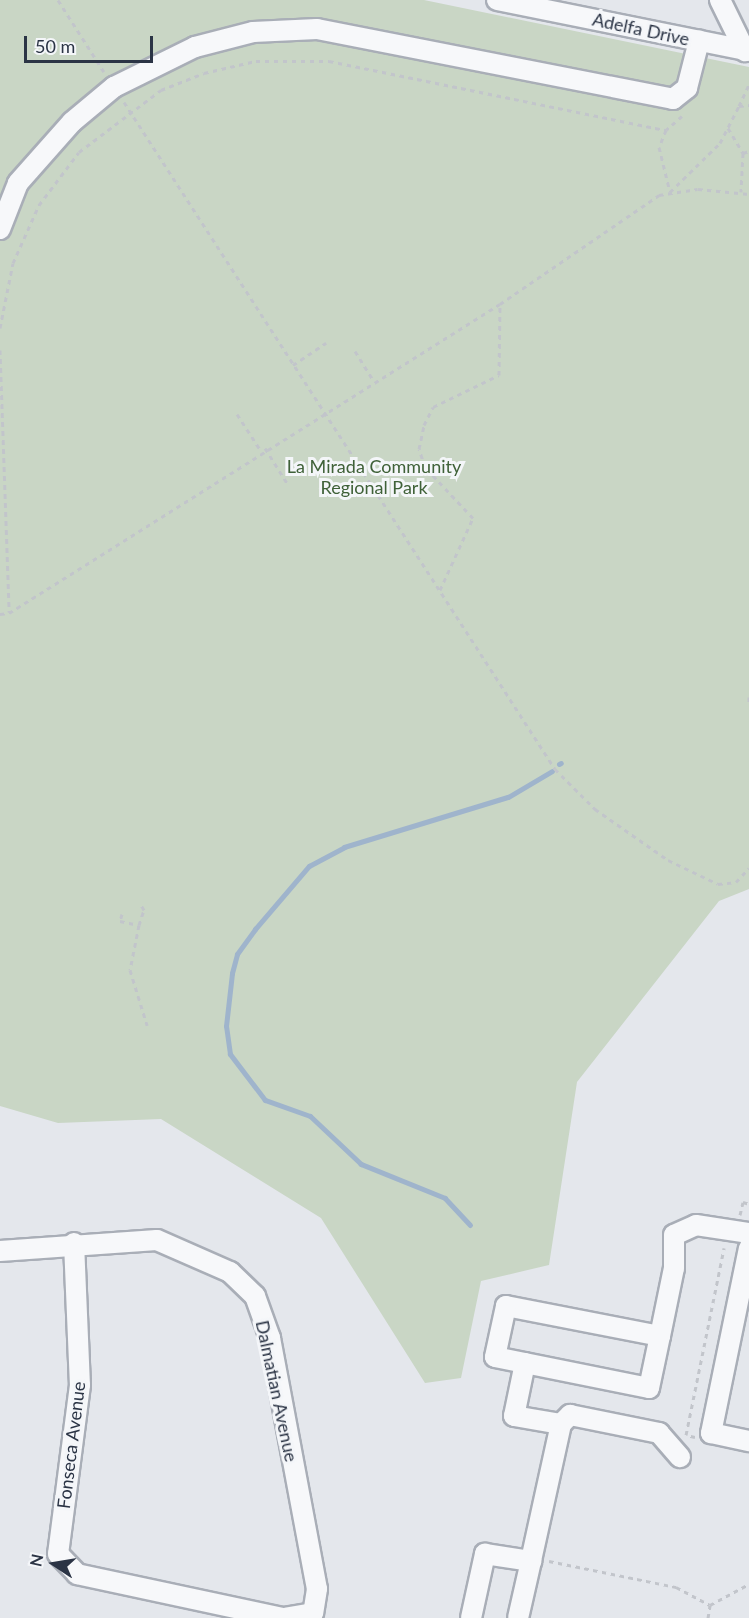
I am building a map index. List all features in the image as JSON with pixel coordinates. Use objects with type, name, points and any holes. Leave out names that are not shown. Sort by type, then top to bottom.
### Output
[{"type":"street","name":"Adelfa Drive","points":[[497,0],[747,51]]},
{"type":"street","points":[[720,0],[747,51]]},
{"type":"street","points":[[0,229],[18,183],[72,122],[114,87],[195,47],[253,32],[317,29],[673,99],[687,88],[699,41]]},
{"type":"street","points":[[660,1336],[506,1306],[495,1357],[649,1388],[660,1336],[674,1268],[674,1235],[696,1225],[749,1233]]},
{"type":"street","name":"Dalmatian Avenue","points":[[0,1251],[74,1243],[158,1240],[230,1272],[255,1296],[270,1338],[316,1589],[313,1613],[286,1618]]},
{"type":"street","name":"Fonseca Avenue","points":[[74,1243],[80,1385],[58,1554],[76,1574],[282,1618]]},
{"type":"street","points":[[749,1248],[740,1335],[711,1433],[749,1441]]},
{"type":"street","points":[[525,1363],[514,1416],[561,1424]]},
{"type":"street","points":[[518,1618],[561,1424],[570,1415],[658,1433],[680,1457]]},
{"type":"street","points":[[471,1618],[485,1554],[532,1559]]},
{"type":"path","points":[[58,0],[292,366],[555,769],[595,809],[668,860],[718,884],[736,882],[749,868]]},
{"type":"path","points":[[0,328],[13,263],[39,205],[79,152],[130,111],[204,73],[255,61],[329,61],[666,130]]},
{"type":"path","points":[[0,614],[9,613],[322,412],[500,304],[670,192],[728,128],[749,85]]},
{"type":"path","points":[[740,106],[749,105]]},
{"type":"path","points":[[670,192],[659,165],[666,130],[686,112]]},
{"type":"path","points":[[728,128],[743,153],[741,192]]},
{"type":"path","points":[[743,153],[749,151]]},
{"type":"path","points":[[670,192],[749,194]]},
{"type":"path","points":[[440,590],[473,518],[425,467],[419,449],[424,425],[433,407],[500,375],[500,304]]},
{"type":"path","points":[[292,366],[326,343]]},
{"type":"path","points":[[0,350],[9,613]]},
{"type":"path","points":[[355,351],[373,381]]},
{"type":"path","points":[[237,414],[261,451]]},
{"type":"path","points":[[265,448],[287,483]]},
{"type":"path","points":[[749,697],[749,704]]},
{"type":"path","points":[[140,903],[144,910],[130,970],[147,1025]]},
{"type":"path","points":[[122,914],[120,921],[139,925]]},
{"type":"path","points":[[732,1219],[739,1220],[743,1202],[749,1203]]},
{"type":"path","points":[[532,1559],[676,1587],[710,1605]]},
{"type":"path","points":[[710,1605],[749,1584]]},
{"type":"path","points":[[708,1618],[710,1605]]},
{"type":"green space","name":"La Mirada Community Regional Park","points":[[0,0],[424,0],[749,67],[749,889],[719,901],[577,1082],[549,1265],[481,1281],[461,1378],[425,1383],[321,1218],[161,1119],[58,1123],[0,1106]]},
{"type":"waterway","points":[[470,1225],[445,1198],[361,1164],[310,1116],[265,1100],[230,1054],[226,1026],[232,973],[237,954],[255,929],[309,866],[344,847],[508,797],[552,771]]}]
